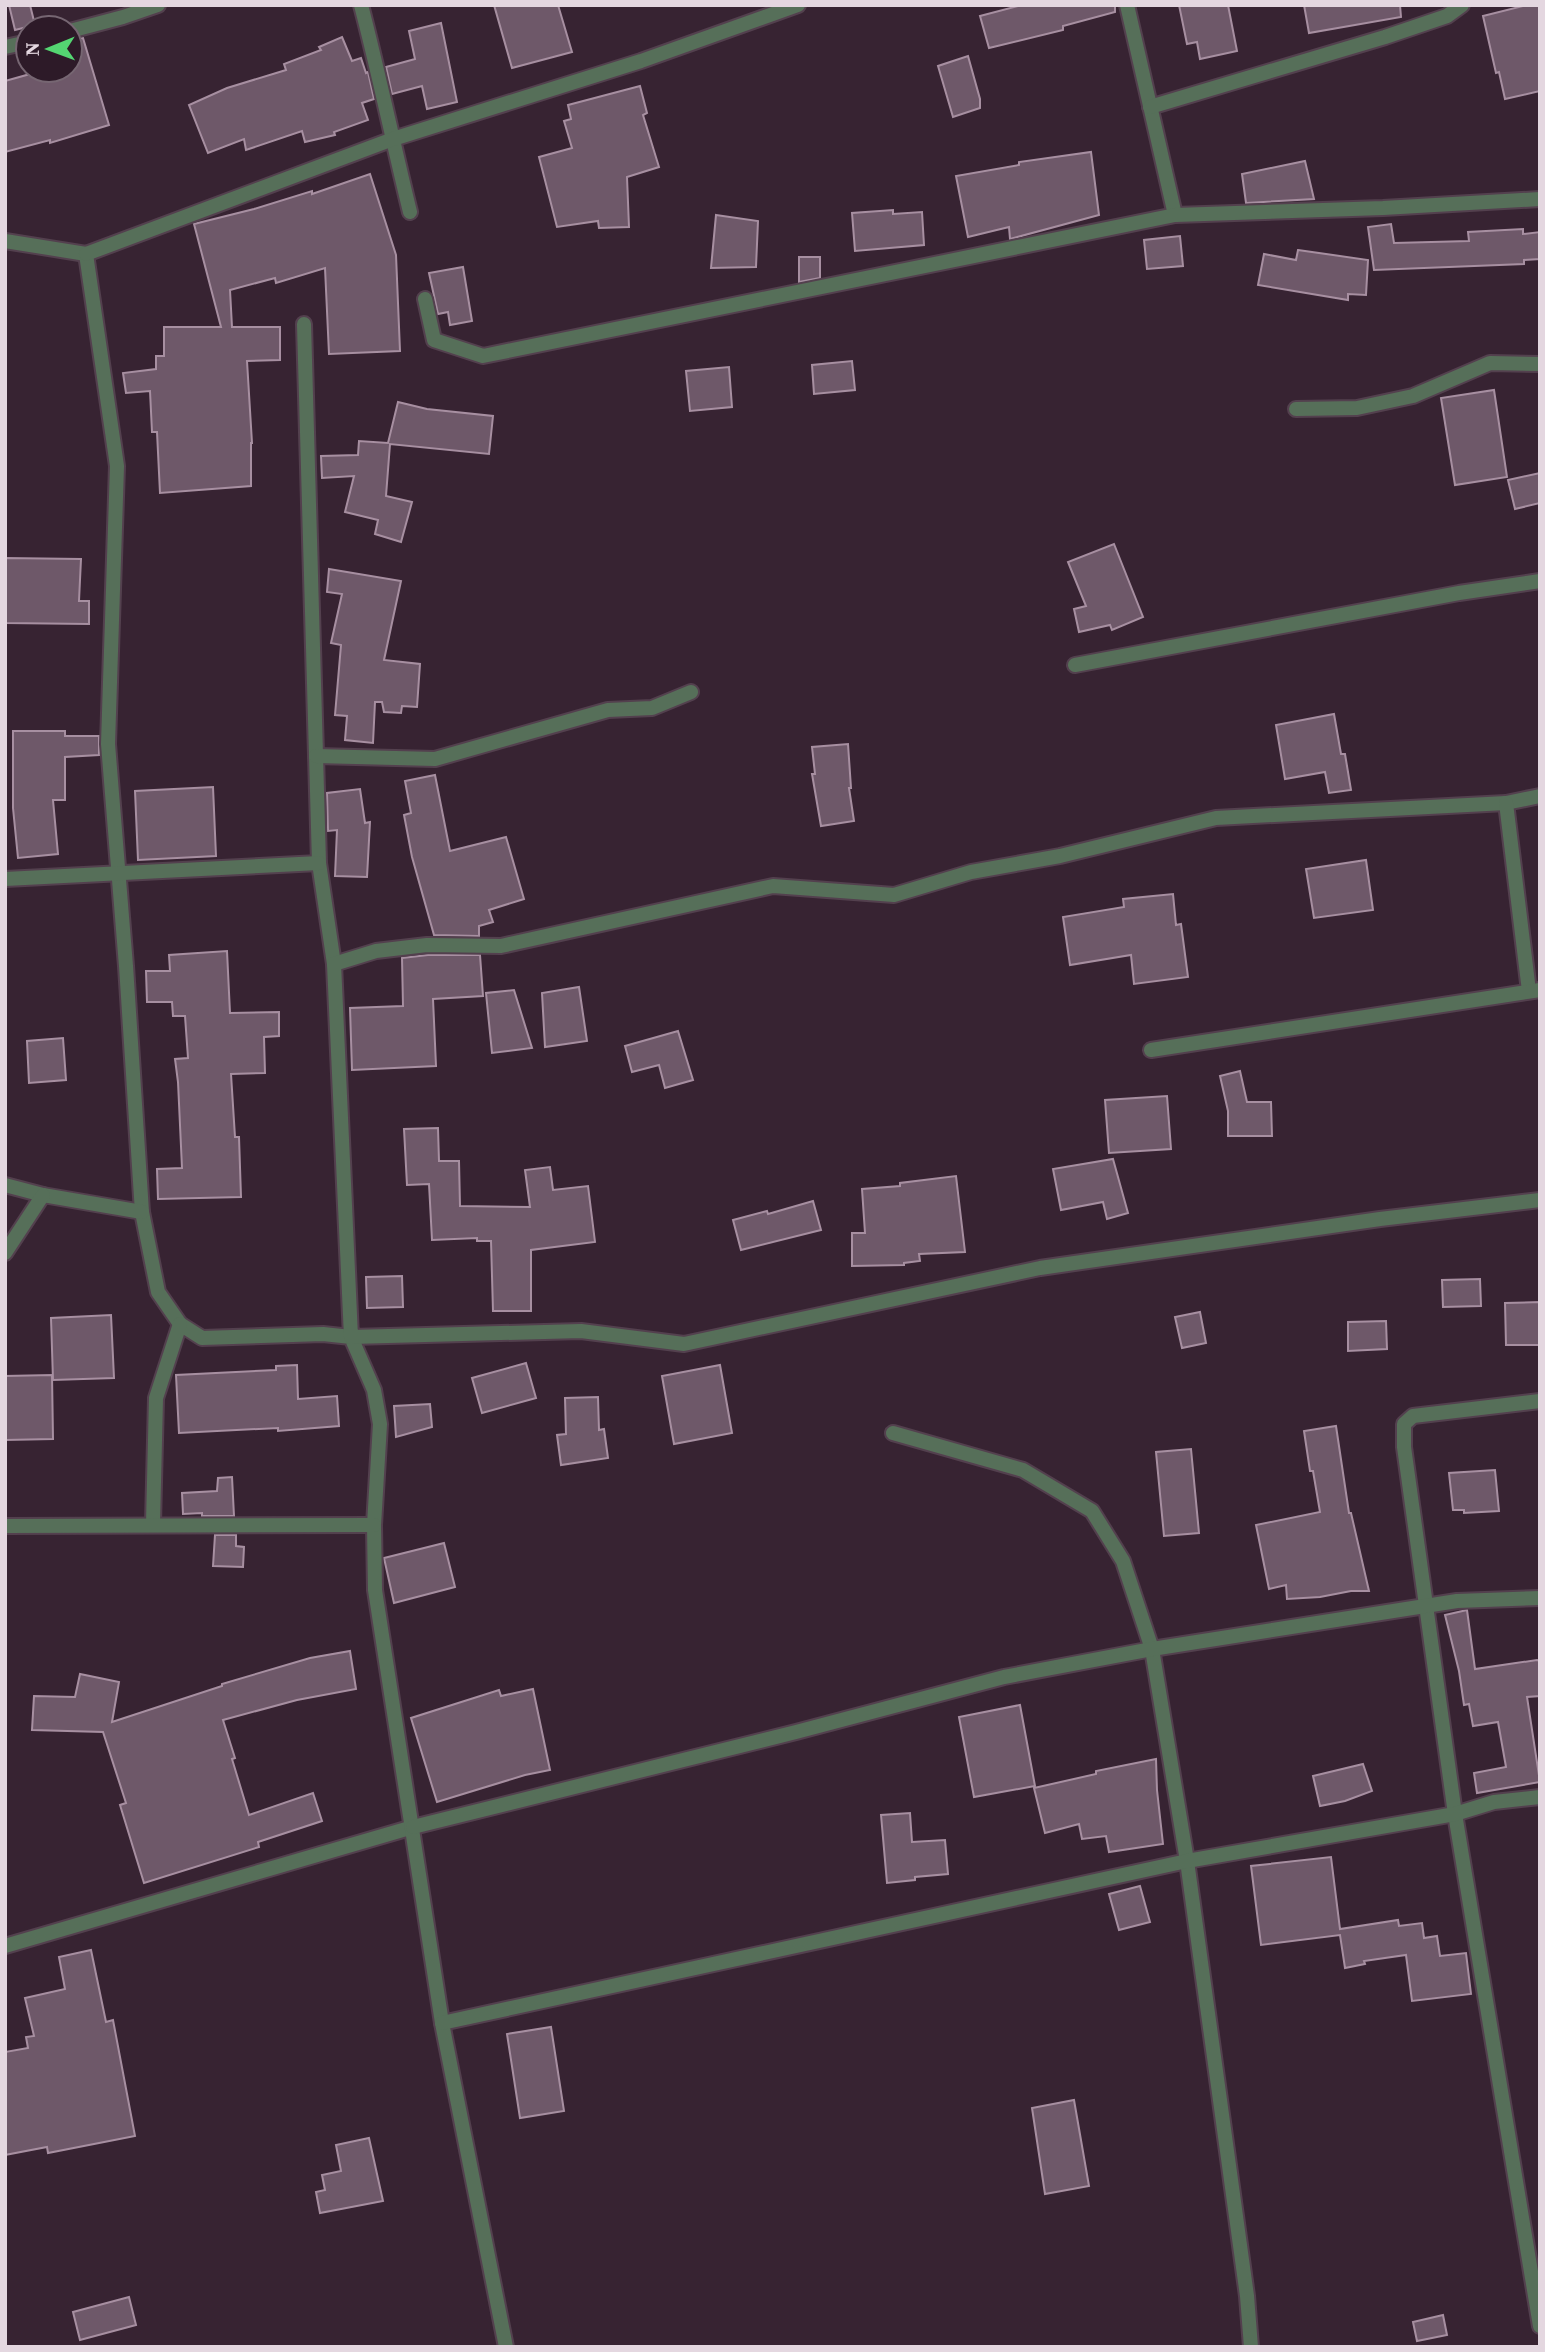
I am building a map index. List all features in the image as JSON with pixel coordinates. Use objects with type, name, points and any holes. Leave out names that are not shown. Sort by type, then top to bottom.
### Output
[{"type":"street","points":[[84,27],[158,5]]},
{"type":"street","points":[[361,5],[410,212]]},
{"type":"street","points":[[5,240],[86,254],[393,139],[641,61],[797,5]]},
{"type":"street","points":[[1127,5],[1175,215]]},
{"type":"street","points":[[1150,107],[1385,37],[1447,16],[1462,5]]},
{"type":"street","points":[[425,299],[434,340],[483,356],[1175,215],[1540,200]]},
{"type":"street","points":[[86,254],[117,466],[108,744],[142,1212],[158,1292],[180,1324],[202,1338],[581,1331],[684,1344],[1040,1268],[1380,1219],[1540,1200]]},
{"type":"street","points":[[304,324],[319,863],[334,964],[351,1336],[374,1390],[380,1424],[374,1525],[375,1590],[442,2023],[506,2347]]},
{"type":"street","points":[[1296,409],[1357,408],[1413,396],[1490,363],[1540,364]]},
{"type":"street","points":[[1075,665],[1458,593],[1540,581]]},
{"type":"street","points":[[316,756],[435,759],[608,710],[652,708],[691,692]]},
{"type":"street","points":[[334,964],[376,951],[427,945],[501,946],[773,886],[894,895],[971,872],[1060,856],[1216,818],[1506,803],[1540,796]]},
{"type":"street","points":[[1151,1050],[1534,991],[1506,803]]},
{"type":"street","points":[[5,879],[319,863]]},
{"type":"street","points":[[5,1185],[43,1195],[142,1212]]},
{"type":"street","points":[[5,1253],[43,1195]]},
{"type":"street","points":[[153,1524],[156,1398],[180,1324]]},
{"type":"street","points":[[1540,1401],[1413,1416],[1404,1424],[1404,1447],[1455,1814],[1540,2326]]},
{"type":"street","points":[[893,1433],[1023,1470],[1092,1511],[1123,1561],[1152,1649],[1187,1861],[1247,2296],[1251,2347]]},
{"type":"street","points":[[5,1526],[374,1525]]},
{"type":"street","points":[[5,1946],[413,1826],[796,1732],[1004,1677],[1152,1649],[1457,1601],[1540,1598]]},
{"type":"street","points":[[442,2023],[1187,1861],[1455,1814],[1494,1802],[1540,1797]]},
{"type":"building","points":[[9,5],[30,5],[32,14],[14,14],[14,26]]},
{"type":"building","points":[[494,5],[558,5],[572,52],[512,68]]},
{"type":"building","points":[[1022,5],[1115,5],[1115,12],[1063,26],[1063,30],[989,48],[980,16]]},
{"type":"building","points":[[1179,5],[1228,5],[1237,51],[1200,59],[1197,42],[1187,44]]},
{"type":"building","points":[[1304,5],[1400,5],[1401,17],[1309,33]]},
{"type":"building","points":[[1527,5],[1540,5],[1540,91],[1505,99],[1483,16]]},
{"type":"building","points":[[441,23],[457,102],[427,109],[422,86],[392,94],[386,67],[415,59],[409,31]]},
{"type":"building","points":[[342,37],[352,61],[361,58],[366,73],[368,72],[374,99],[362,103],[368,120],[334,132],[335,135],[305,142],[302,131],[246,150],[244,139],[208,153],[189,105],[227,88],[286,70],[284,64],[321,50],[319,47]]},
{"type":"building","points":[[84,41],[109,125],[50,143],[50,140],[5,152],[5,81],[14,78],[14,84],[84,84]]},
{"type":"building","points":[[968,56],[980,108],[953,117],[938,66]]},
{"type":"building","points":[[640,86],[647,113],[643,115],[659,167],[627,177],[629,227],[599,228],[598,221],[557,227],[539,157],[572,148],[564,121],[571,119],[568,105]]},
{"type":"building","points":[[1091,152],[1099,215],[1010,239],[1009,227],[968,237],[956,176],[1019,165],[1019,162]]},
{"type":"building","points":[[1305,161],[1314,199],[1246,203],[1242,174]]},
{"type":"building","points":[[370,174],[396,255],[400,351],[329,354],[325,268],[276,283],[275,278],[230,290],[232,327],[280,327],[280,360],[247,361],[252,443],[251,486],[160,493],[157,432],[152,432],[150,391],[126,393],[123,373],[156,369],[156,356],[164,356],[164,327],[221,327],[194,224],[312,191],[312,194]]},
{"type":"building","points":[[893,210],[893,214],[922,212],[924,245],[855,251],[852,213]]},
{"type":"building","points":[[716,215],[758,221],[756,267],[711,268]]},
{"type":"building","points":[[1391,224],[1394,243],[1469,241],[1468,232],[1523,229],[1523,234],[1540,232],[1540,259],[1524,260],[1524,264],[1374,270],[1368,227]]},
{"type":"building","points":[[1180,236],[1183,266],[1147,269],[1144,240]]},
{"type":"building","points":[[1298,250],[1368,260],[1366,295],[1348,294],[1348,300],[1258,285],[1264,254],[1296,260]]},
{"type":"building","points":[[799,257],[820,257],[820,278],[799,282]]},
{"type":"building","points":[[463,267],[472,321],[450,325],[448,312],[438,314],[429,273]]},
{"type":"building","points":[[852,361],[855,390],[814,394],[812,365]]},
{"type":"building","points":[[729,367],[732,407],[690,411],[686,371]]},
{"type":"building","points":[[1494,390],[1507,477],[1455,485],[1441,398]]},
{"type":"building","points":[[398,402],[427,409],[493,416],[489,454],[390,444],[386,496],[412,502],[401,542],[375,534],[378,520],[345,512],[354,476],[322,478],[321,456],[358,455],[359,441],[388,443]]},
{"type":"building","points":[[1540,473],[1540,503],[1515,509],[1508,480]]},
{"type":"building","points":[[1114,544],[1143,617],[1112,630],[1110,625],[1079,632],[1074,609],[1086,606],[1068,562]]},
{"type":"building","points":[[5,558],[81,559],[79,601],[89,601],[89,624],[5,623]]},
{"type":"building","points":[[329,569],[401,581],[384,660],[420,664],[417,707],[402,706],[401,713],[384,712],[382,702],[375,702],[373,743],[345,740],[347,716],[335,715],[341,645],[331,643],[342,594],[327,592]]},
{"type":"building","points":[[1334,714],[1351,790],[1329,793],[1325,772],[1285,779],[1276,725]]},
{"type":"building","points":[[13,731],[65,731],[65,736],[99,736],[99,755],[65,757],[65,800],[53,800],[58,854],[18,858],[13,808]]},
{"type":"building","points":[[848,744],[849,788],[854,821],[821,826],[812,774],[815,774],[812,747]]},
{"type":"building","points":[[435,775],[450,851],[506,837],[524,899],[489,910],[493,922],[479,926],[479,936],[434,935],[412,857],[404,815],[411,813],[405,781]]},
{"type":"building","points":[[213,787],[216,856],[138,860],[135,791]]},
{"type":"building","points":[[360,789],[365,823],[370,822],[367,877],[335,876],[337,830],[328,831],[327,793]]},
{"type":"building","points":[[1366,860],[1373,910],[1314,918],[1306,869]]},
{"type":"building","points":[[1173,894],[1176,925],[1181,924],[1188,977],[1134,984],[1131,955],[1070,965],[1063,917],[1124,907],[1123,899]]},
{"type":"building","points":[[227,951],[230,1013],[279,1012],[279,1036],[264,1037],[265,1073],[231,1074],[235,1137],[239,1137],[241,1197],[158,1199],[157,1169],[182,1168],[175,1059],[188,1058],[185,1016],[173,1016],[172,1002],[147,1002],[146,971],[170,971],[169,955]]},
{"type":"building","points":[[480,955],[483,996],[433,999],[436,1066],[352,1070],[350,1008],[403,1006],[402,958]]},
{"type":"building","points":[[579,987],[587,1041],[545,1047],[542,993]]},
{"type":"building","points":[[514,990],[532,1048],[492,1053],[486,993]]},
{"type":"building","points":[[678,1031],[693,1080],[665,1088],[659,1065],[632,1072],[625,1046]]},
{"type":"building","points":[[63,1038],[66,1080],[29,1083],[27,1041]]},
{"type":"building","points":[[1240,1071],[1247,1102],[1271,1102],[1272,1136],[1228,1136],[1228,1111],[1220,1076]]},
{"type":"building","points":[[1167,1096],[1171,1149],[1109,1153],[1105,1100]]},
{"type":"building","points":[[438,1128],[439,1161],[459,1161],[460,1206],[530,1207],[525,1170],[550,1167],[553,1190],[588,1186],[595,1242],[531,1250],[531,1311],[493,1311],[491,1241],[477,1241],[477,1238],[432,1240],[429,1184],[407,1185],[404,1129]]},
{"type":"building","points":[[1113,1159],[1128,1213],[1107,1219],[1103,1202],[1061,1210],[1053,1169]]},
{"type":"building","points":[[956,1176],[965,1252],[919,1254],[920,1261],[904,1265],[852,1266],[852,1233],[865,1233],[862,1189],[900,1186],[900,1183]]},
{"type":"building","points":[[813,1201],[821,1230],[741,1250],[733,1220],[767,1211],[768,1214]]},
{"type":"building","points":[[402,1276],[403,1307],[367,1308],[366,1277]]},
{"type":"building","points":[[1480,1279],[1481,1306],[1443,1307],[1442,1280]]},
{"type":"building","points":[[1540,1302],[1540,1345],[1506,1345],[1505,1303]]},
{"type":"building","points":[[1200,1312],[1206,1343],[1182,1348],[1175,1317]]},
{"type":"building","points":[[111,1315],[114,1378],[53,1380],[51,1318]]},
{"type":"building","points":[[1386,1321],[1387,1349],[1348,1351],[1348,1322]]},
{"type":"building","points":[[526,1363],[536,1398],[482,1413],[472,1378]]},
{"type":"building","points":[[297,1365],[298,1399],[337,1396],[339,1426],[278,1431],[278,1428],[179,1433],[176,1375],[276,1370],[276,1366]]},
{"type":"building","points":[[720,1365],[732,1433],[674,1444],[662,1376]]},
{"type":"building","points":[[52,1375],[53,1439],[5,1440],[5,1376]]},
{"type":"building","points":[[598,1397],[599,1430],[604,1429],[608,1458],[561,1465],[557,1435],[566,1434],[565,1398]]},
{"type":"building","points":[[430,1404],[432,1427],[396,1437],[394,1406]]},
{"type":"building","points":[[1336,1426],[1349,1513],[1369,1591],[1287,1599],[1286,1585],[1269,1589],[1256,1525],[1320,1512],[1304,1431]]},
{"type":"building","points":[[1191,1449],[1199,1533],[1164,1536],[1156,1452]]},
{"type":"building","points":[[1495,1470],[1499,1511],[1464,1513],[1464,1510],[1453,1510],[1449,1473]]},
{"type":"building","points":[[232,1477],[234,1516],[183,1514],[182,1493],[217,1491],[218,1478]]},
{"type":"building","points":[[215,1535],[236,1535],[236,1546],[244,1547],[243,1567],[213,1566]]},
{"type":"building","points":[[444,1543],[455,1587],[394,1603],[384,1558]]},
{"type":"building","points":[[1467,1610],[1475,1669],[1540,1661],[1540,1696],[1527,1697],[1540,1782],[1477,1793],[1474,1773],[1506,1767],[1498,1722],[1473,1726],[1469,1704],[1464,1705],[1459,1671],[1445,1615]]},
{"type":"building","points":[[350,1651],[356,1689],[297,1700],[223,1720],[249,1815],[313,1793],[322,1821],[258,1842],[259,1847],[144,1883],[120,1805],[126,1803],[103,1732],[32,1730],[34,1696],[75,1697],[80,1674],[119,1682],[112,1722],[222,1684],[310,1658]]},
{"type":"building","points":[[533,1689],[550,1770],[437,1802],[411,1718],[499,1690],[501,1696]]},
{"type":"building","points":[[1020,1705],[1035,1786],[974,1797],[959,1717]]},
{"type":"building","points":[[1156,1759],[1163,1844],[1109,1852],[1106,1836],[1082,1839],[1079,1824],[1045,1833],[1034,1788],[1096,1774],[1096,1771]]},
{"type":"building","points":[[1363,1764],[1372,1791],[1345,1801],[1320,1806],[1313,1776]]},
{"type":"building","points":[[910,1813],[912,1842],[945,1840],[948,1874],[887,1883],[881,1815]]},
{"type":"building","points":[[1331,1857],[1340,1929],[1398,1920],[1399,1926],[1422,1923],[1424,1938],[1437,1936],[1440,1956],[1466,1953],[1471,1994],[1412,2001],[1406,1955],[1364,1961],[1365,1964],[1345,1968],[1340,1935],[1261,1945],[1251,1866]]},
{"type":"building","points":[[1140,1886],[1150,1922],[1119,1930],[1109,1894]]},
{"type":"building","points":[[91,1950],[106,2022],[113,2020],[135,2136],[48,2153],[47,2147],[5,2155],[5,2052],[28,2048],[26,2037],[34,2036],[25,1998],[65,1989],[59,1957]]},
{"type":"building","points":[[551,2027],[564,2111],[520,2118],[507,2034]]},
{"type":"building","points":[[1074,2100],[1089,2186],[1045,2194],[1032,2108]]},
{"type":"building","points":[[369,2138],[383,2201],[320,2213],[316,2192],[325,2190],[322,2175],[341,2171],[336,2145]]},
{"type":"building","points":[[129,2297],[136,2325],[80,2340],[73,2312]]},
{"type":"building","points":[[1443,2315],[1447,2335],[1417,2341],[1413,2322]]}]
